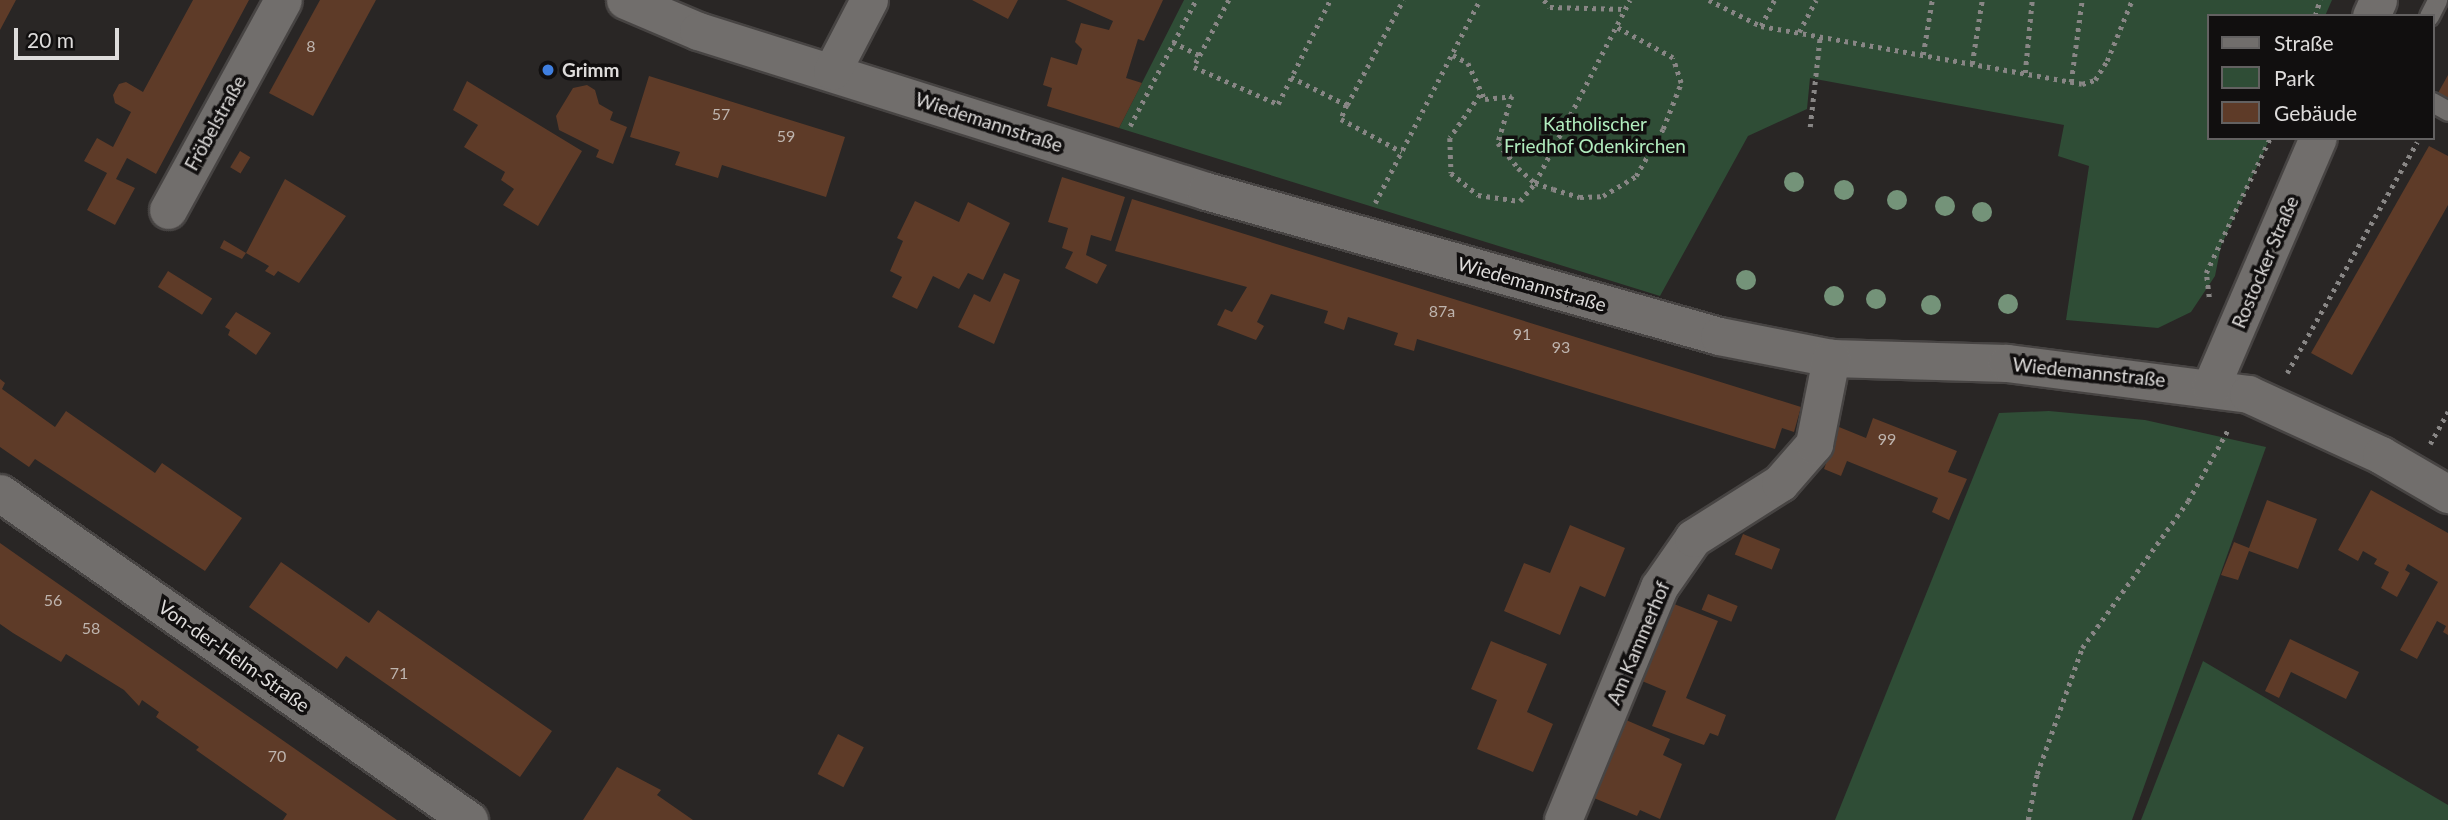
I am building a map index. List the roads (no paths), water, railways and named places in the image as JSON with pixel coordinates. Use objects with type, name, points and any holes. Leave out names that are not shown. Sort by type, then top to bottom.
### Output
[{"type":"street","name":"Fröbelstraße","points":[[168,210],[283,0]]},
{"type":"street","name":"Wiedemannstraße","points":[[625,0],[698,32],[832,71],[1193,187],[1719,336],[1831,358],[2007,363],[2211,386],[2259,399],[2381,455],[2448,494]]},
{"type":"street","points":[[832,71],[869,0]]},
{"type":"street","name":"Rostocker Straße","points":[[2211,386],[2317,140]]},
{"type":"street","name":"Am Kammerhof","points":[[1563,820],[1659,587],[1693,538],[1780,483],[1814,444],[1831,358]]},
{"type":"street","name":"Von-der-Helm-Straße","points":[[0,492],[469,820]]},
{"type":"place","name":"Grimm","points":[[548,70]]},
{"type":"park label","name":"Katholischer Friedhof Odenkirchen","points":[[1595,135]]}]
